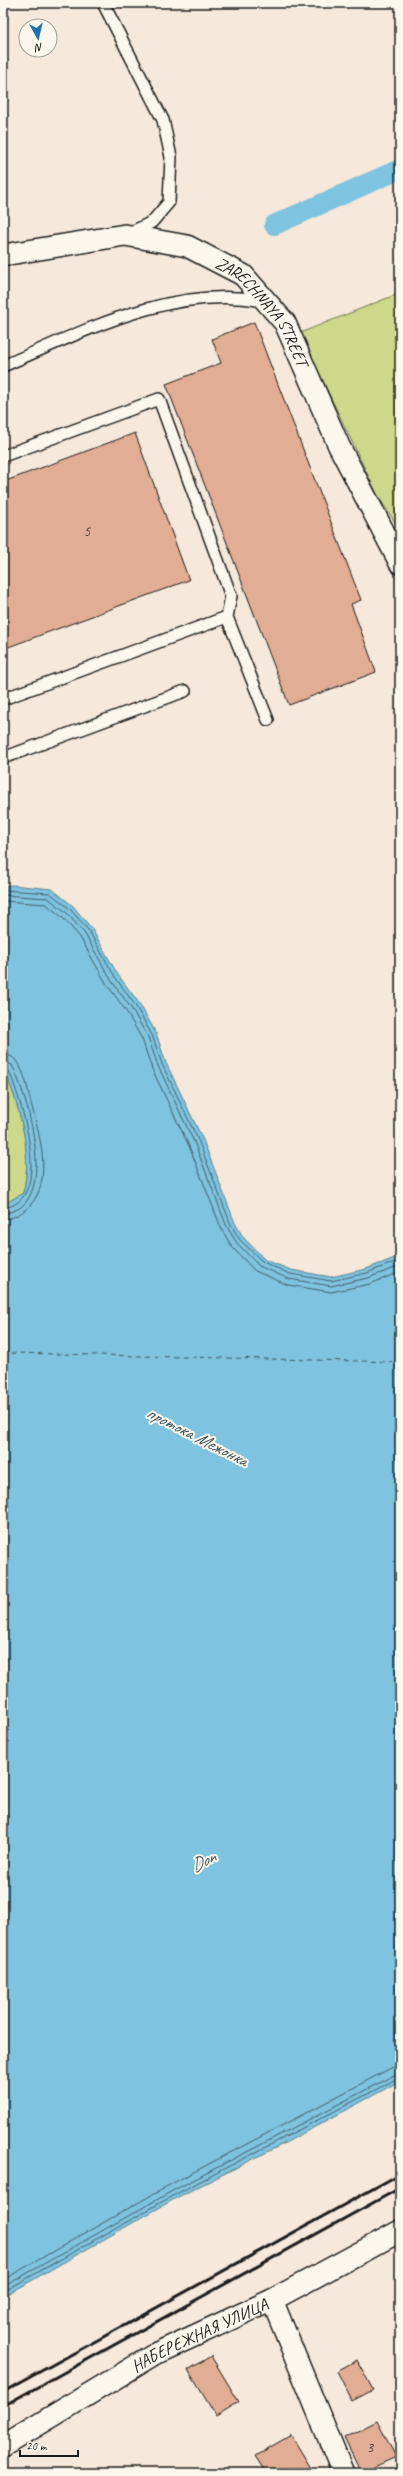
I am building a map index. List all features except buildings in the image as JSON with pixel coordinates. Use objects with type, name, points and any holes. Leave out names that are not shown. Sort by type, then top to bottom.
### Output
[{"type":"street","name":"ZARECHNAYA STREET","points":[[3,255],[125,235],[187,246],[243,275],[269,302],[285,323],[339,446],[400,562]]},
{"type":"street","name":"НАБЕРЕЖНАЯ УЛИЦА","points":[[3,2446],[157,2353],[272,2300],[400,2232]]},
{"type":"street","points":[[272,2300],[343,2473]]},
{"type":"lane","points":[[103,3],[164,120],[171,157],[169,202],[152,222],[125,235]]},
{"type":"lane","points":[[3,366],[66,338],[153,306],[204,297],[244,298],[269,302]]},
{"type":"lane","points":[[3,456],[159,399],[231,596],[227,616],[268,720]]},
{"type":"lane","points":[[3,699],[227,616]]},
{"type":"lane","points":[[3,758],[185,691]]},
{"type":"green space","points":[[400,293],[400,530],[378,496],[300,333]]},
{"type":"green space","points":[[3,1065],[19,1112],[23,1128],[27,1160],[23,1193],[3,1205]]},
{"type":"water","points":[[12,885],[52,889],[73,906],[92,929],[118,975],[139,1003],[156,1033],[166,1063],[203,1140],[235,1223],[243,1237],[265,1260],[291,1270],[331,1277],[366,1269],[400,1256],[400,2081],[285,2143],[178,2197],[3,2297],[3,1205],[23,1193],[27,1160],[23,1128],[19,1112],[3,1065],[3,886]]},
{"type":"waterway","points":[[274,225],[400,169]]},
{"type":"ferry route","points":[[3,1349],[10,1353],[400,1362]]},
{"type":"railway","points":[[3,2392],[400,2174]]},
{"type":"railway","points":[[3,2406],[400,2188]]},
{"type":"water label","name":"протока Межонка","points":[[197,1436]]},
{"type":"water label","name":"Don","points":[[203,1861]]}]
